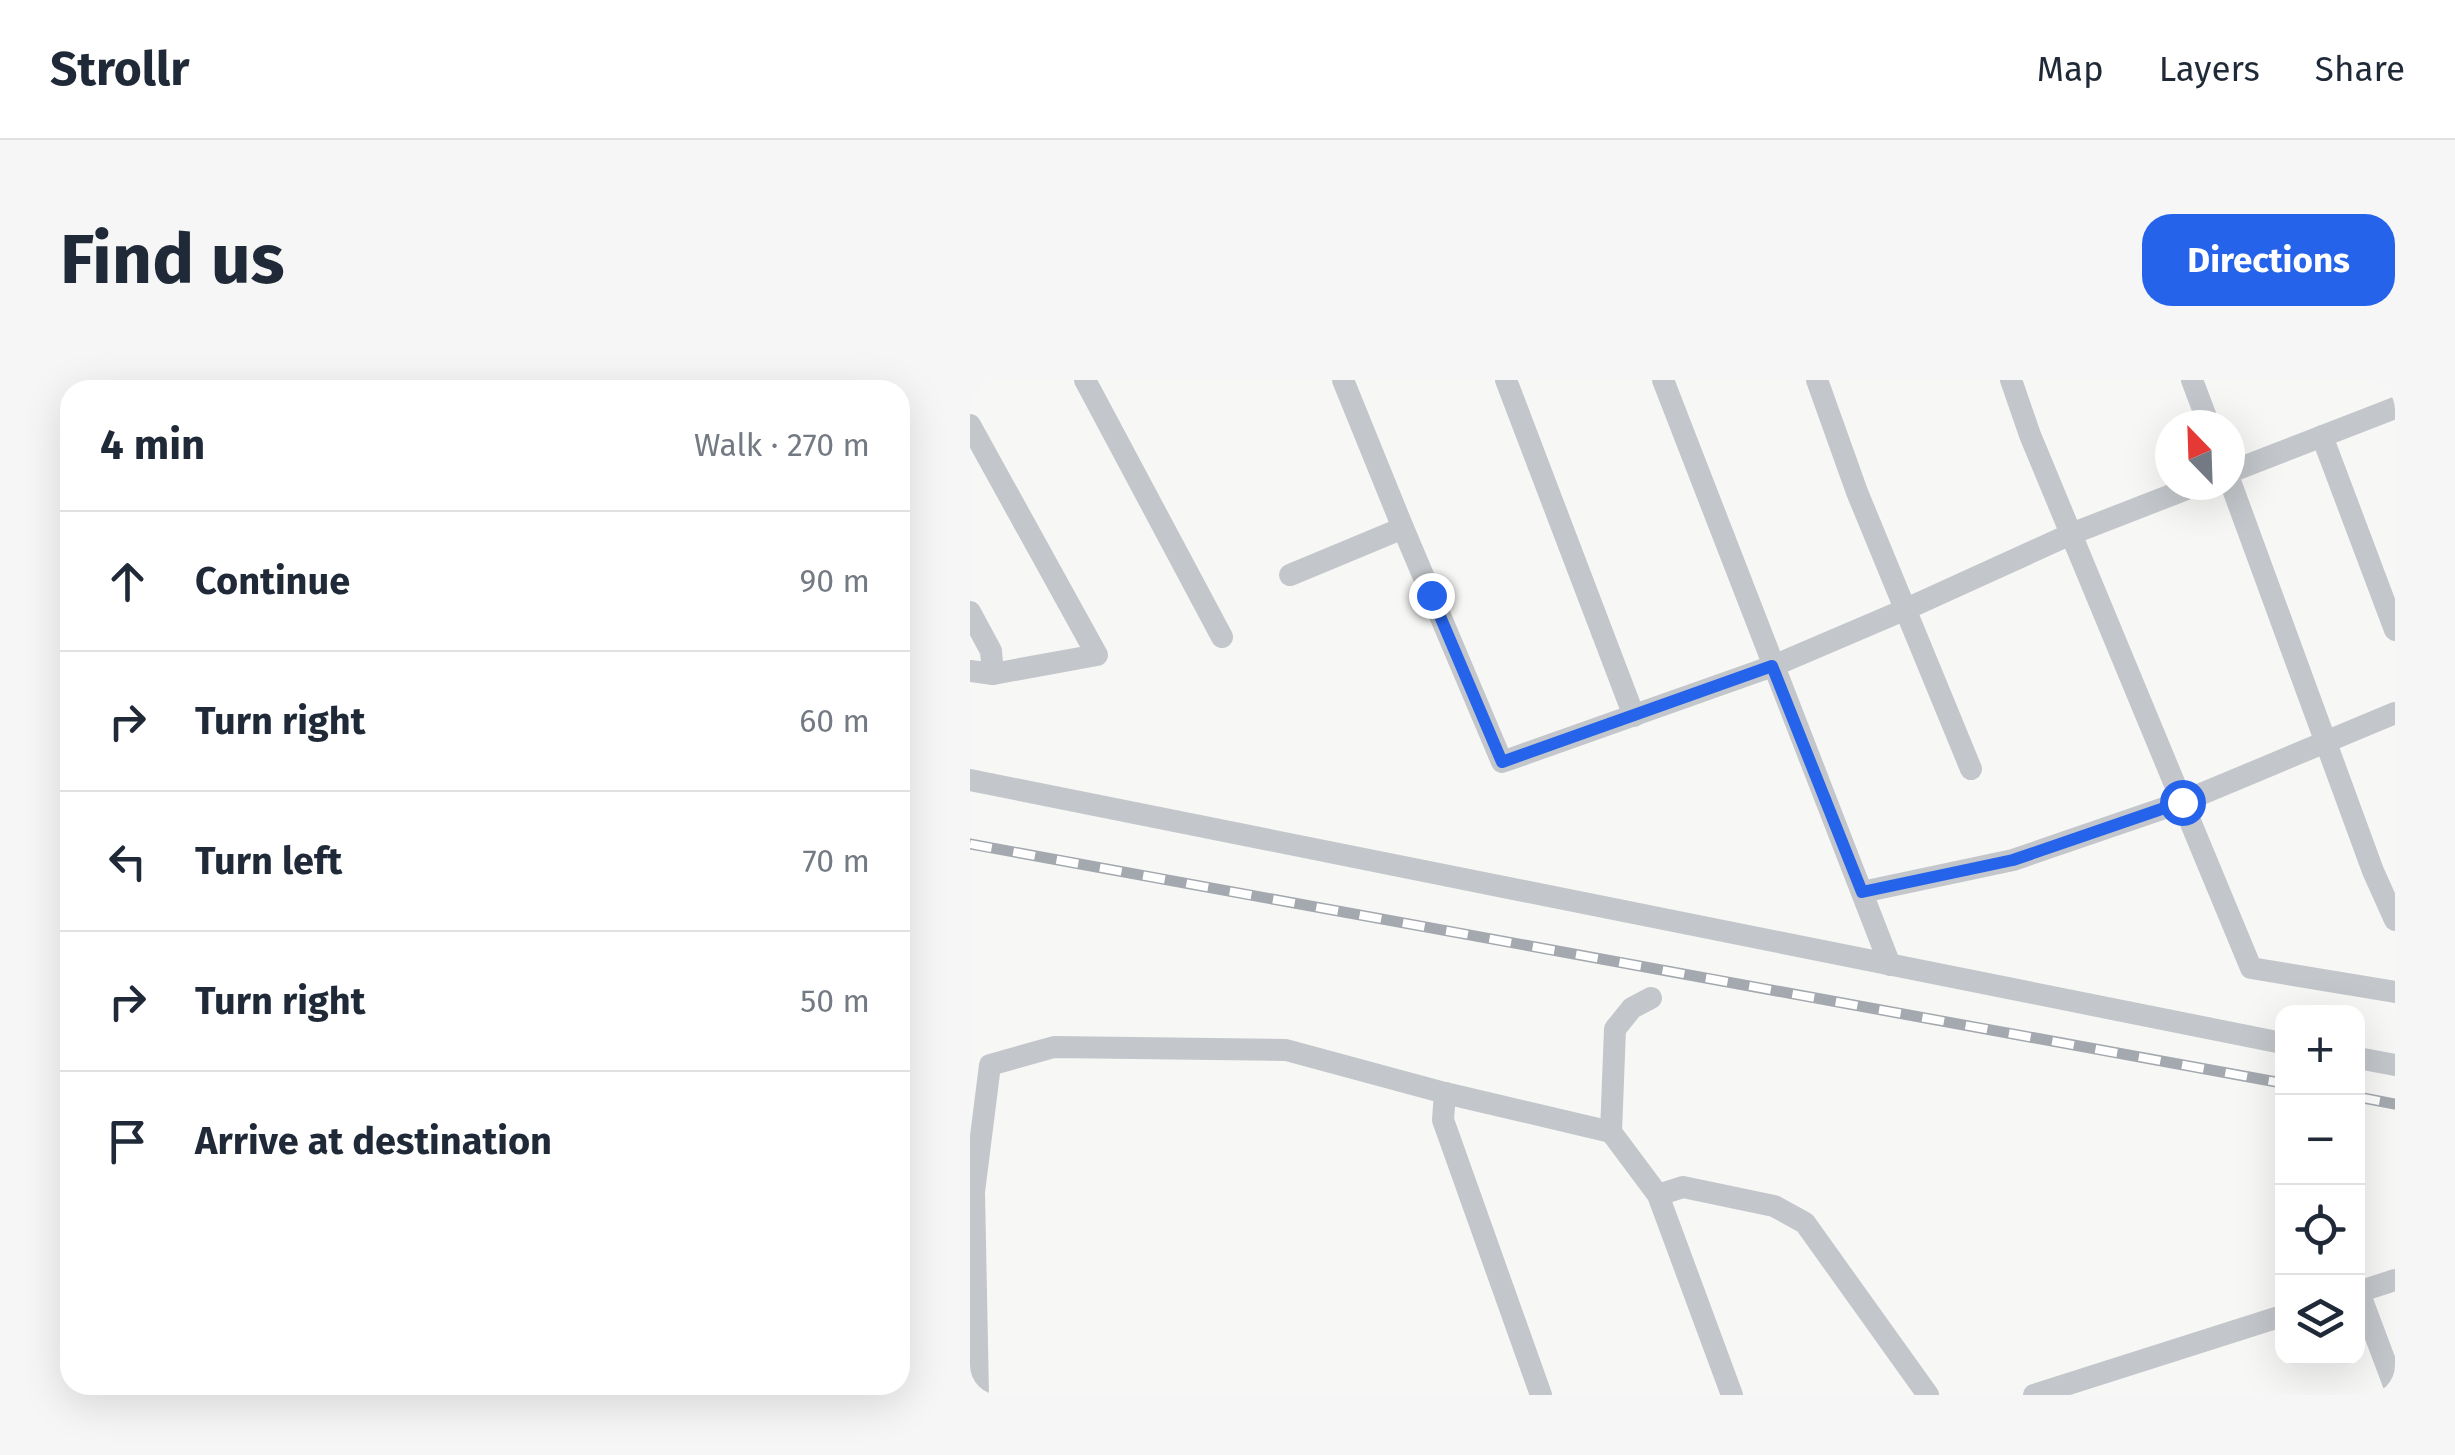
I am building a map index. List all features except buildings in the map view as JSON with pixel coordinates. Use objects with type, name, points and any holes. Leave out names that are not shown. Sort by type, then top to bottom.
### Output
[{"type":"street","points":[[1085,380],[1222,637]]},
{"type":"street","points":[[1343,380],[1502,762],[1772,666],[2071,534],[2158,500]]},
{"type":"street","points":[[1506,380],[1634,716]]},
{"type":"street","points":[[1663,380],[1890,965]]},
{"type":"street","points":[[1817,380],[1904,610],[1972,769]]},
{"type":"street","points":[[2011,380],[2030,435],[2250,968],[2395,992]]},
{"type":"street","points":[[2192,380],[2203,410]]},
{"type":"street","points":[[2245,466],[2395,408]]},
{"type":"street","points":[[970,425],[1097,655],[982,672]]},
{"type":"street","points":[[2322,436],[2395,630]]},
{"type":"street","points":[[2237,500],[2373,871],[2395,920]]},
{"type":"street","points":[[1290,575],[1403,528]]},
{"type":"street","points":[[970,612],[991,651],[982,672]]},
{"type":"street","points":[[1862,892],[2013,860],[2182,802],[2395,713]]},
{"type":"street","points":[[970,780],[2275,1042]]},
{"type":"street","points":[[1651,998],[1632,1008],[1616,1029],[1611,1132],[1658,1195],[1732,1395]]},
{"type":"street","points":[[978,1395],[974,1192],[990,1065],[1054,1047],[1286,1050],[1611,1132]]},
{"type":"street","points":[[2365,1059],[2395,1065]]},
{"type":"street","points":[[1445,1093],[1443,1120],[1541,1395]]},
{"type":"street","points":[[1658,1195],[1682,1187],[1774,1206],[1805,1223],[1928,1395]]},
{"type":"street","points":[[2365,1290],[2395,1280]]},
{"type":"street","points":[[2365,1310],[2395,1388]]},
{"type":"street","points":[[2034,1395],[2275,1318]]},
{"type":"railway","points":[[970,844],[2275,1082]]},
{"type":"railway","points":[[2365,1098],[2395,1104]]},
{"type":"route","points":[[1431,595],[1502,762],[1772,666],[1862,892],[2013,860],[2182,802]]}]
